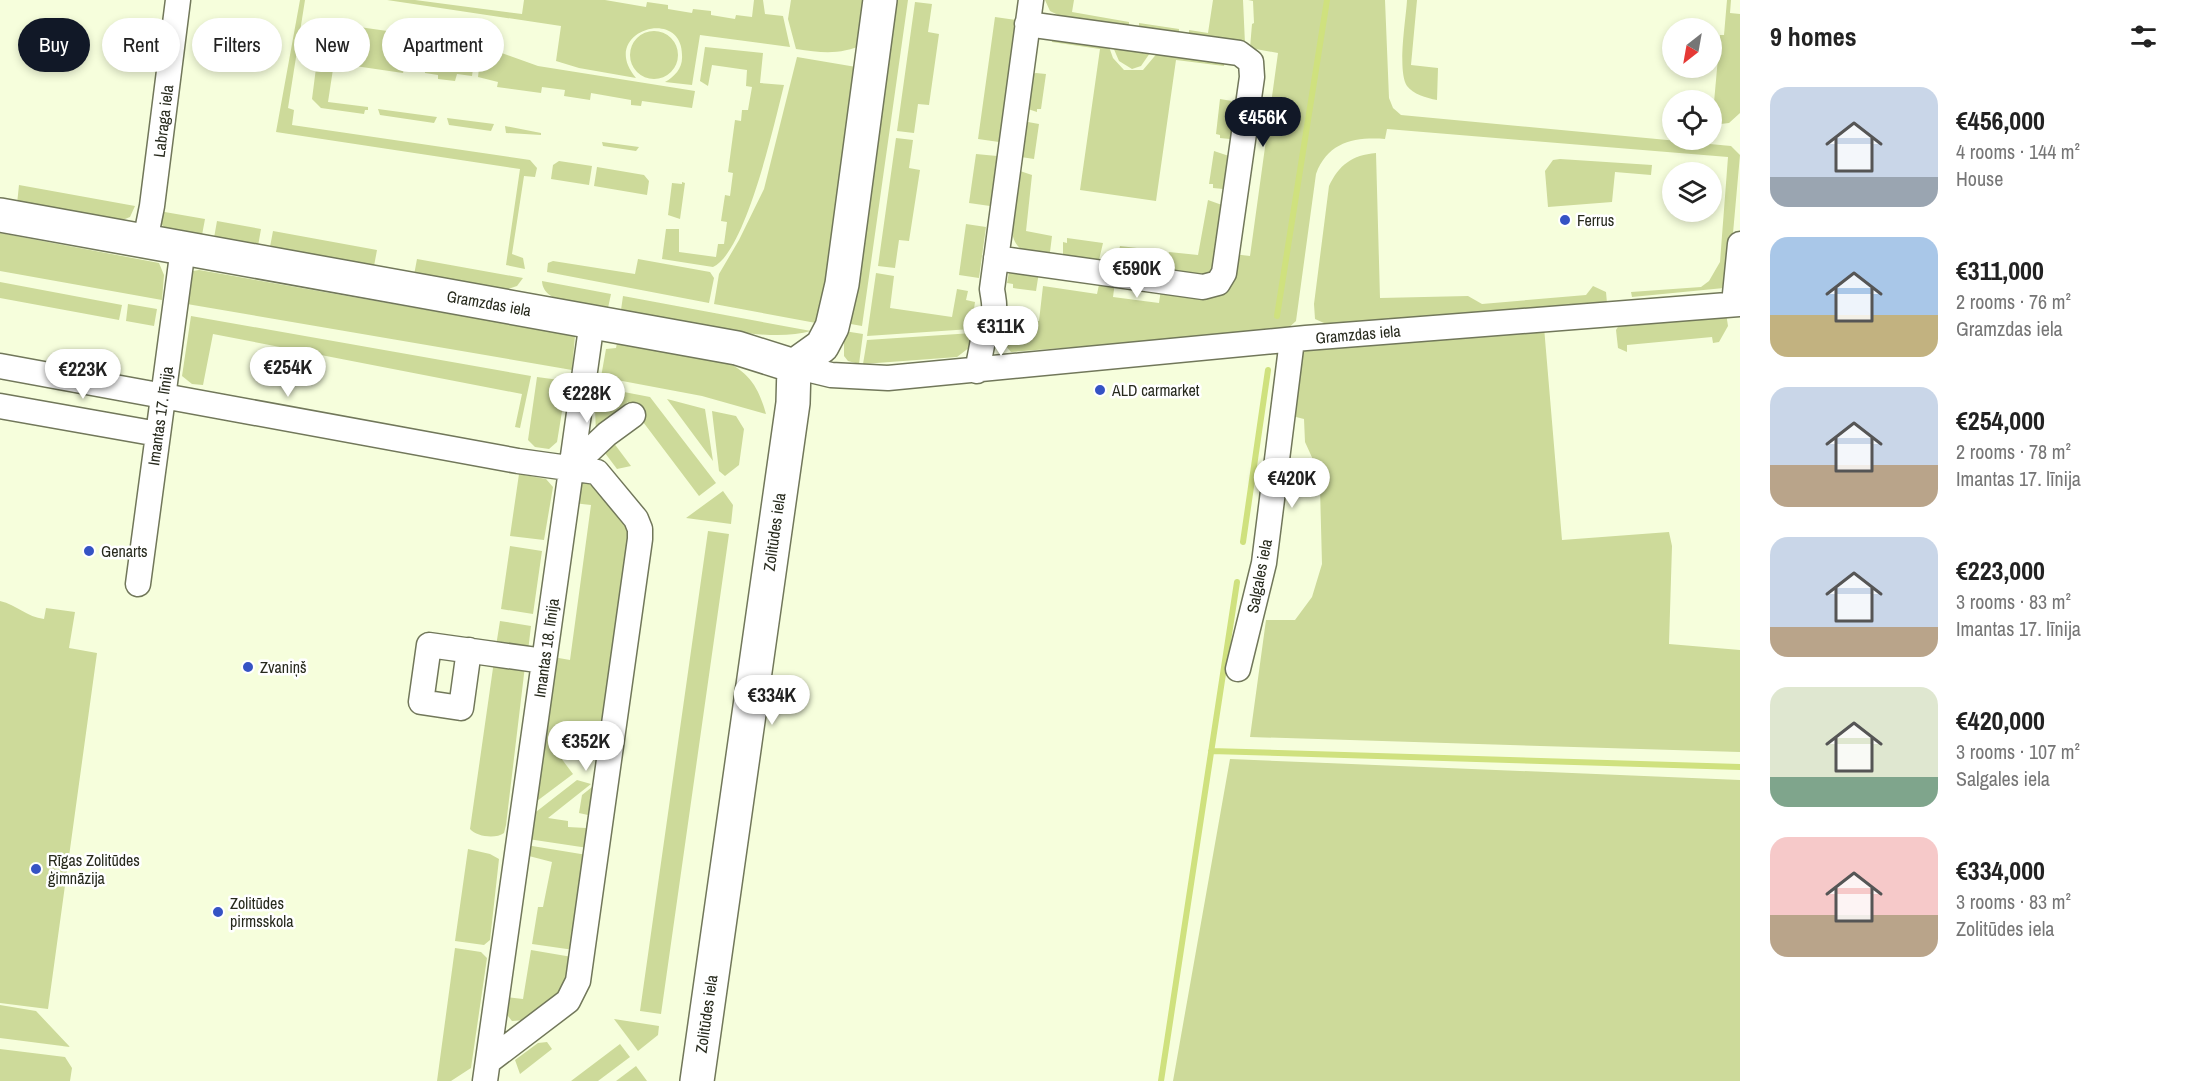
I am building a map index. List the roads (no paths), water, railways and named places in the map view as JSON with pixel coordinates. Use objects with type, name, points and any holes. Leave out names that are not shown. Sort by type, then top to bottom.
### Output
[{"type":"street","name":"Labraga iela","points":[[145,241],[152,206],[178,0]]},
{"type":"street","points":[[795,366],[822,346],[832,327],[842,284],[880,0]]},
{"type":"street","points":[[977,371],[986,325],[993,317],[996,303],[991,291],[1031,0]]},
{"type":"street","points":[[996,258],[1203,287],[1218,283],[1224,269],[1252,77],[1251,62],[1239,53],[1027,24]]},
{"type":"street","name":"Gramzdas iela","points":[[0,215],[737,348],[831,375],[859,378],[977,371],[1292,340],[1737,304]]},
{"type":"street","points":[[1737,304],[1740,244]]},
{"type":"street","name":"Imantas 17. līnija","points":[[138,584],[183,248]]},
{"type":"street","name":"Imantas 18. līnija","points":[[487,1071],[592,321]]},
{"type":"street","name":"Salgales iela","points":[[1238,669],[1264,563],[1292,340]]},
{"type":"street","points":[[0,366],[597,472],[622,501],[640,529],[638,557],[578,981],[568,1000],[487,1071]]},
{"type":"street","name":"Zolitūdes iela","points":[[697,1081],[793,404],[795,366]]},
{"type":"street","points":[[0,406],[158,434]]},
{"type":"street","points":[[570,469],[607,434],[633,415]]},
{"type":"street","points":[[469,650],[544,661]]},
{"type":"waterway","points":[[1277,316],[1327,0]]},
{"type":"waterway","points":[[1243,542],[1268,370]]},
{"type":"waterway","points":[[1161,1081],[1237,582]]},
{"type":"waterway","points":[[1211,751],[1740,767]]},
{"type":"place","name":"Ferrus","points":[[1565,220]]},
{"type":"place","name":"ALD carmarket","points":[[1100,390]]},
{"type":"place","name":"Genarts","points":[[89,551]]},
{"type":"place","name":"Zvaniņš","points":[[248,667]]},
{"type":"place","name":"Rīgas Zolitūdes ģimnāzija","points":[[36,869]]},
{"type":"place","name":"Zolitūdes pirmsskola","points":[[218,912]]}]
